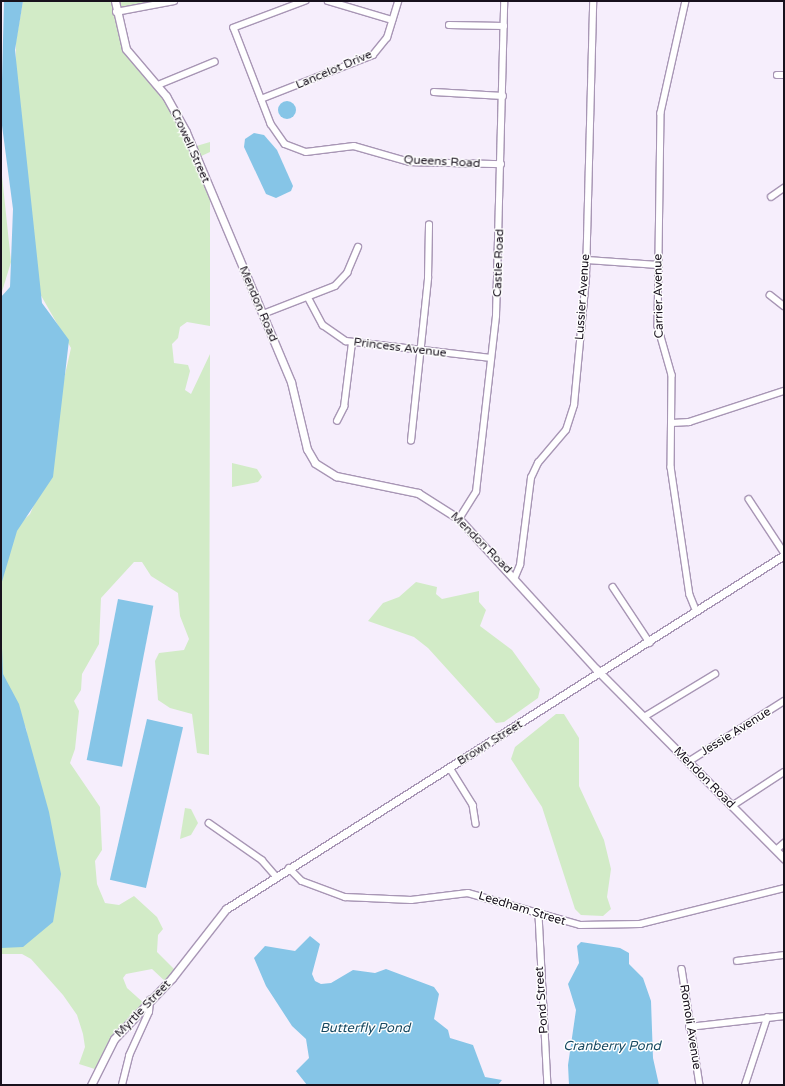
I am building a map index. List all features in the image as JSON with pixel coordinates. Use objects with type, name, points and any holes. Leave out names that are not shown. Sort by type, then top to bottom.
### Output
[{"type":"street","name":"Crowell Street","points":[[115,1],[116,12],[126,50],[158,85],[182,123],[209,189]]},
{"type":"street","points":[[116,12],[174,1]]},
{"type":"street","name":"Queens Road","points":[[306,1],[234,28],[261,99],[280,140],[295,150],[314,152],[354,146],[410,162],[501,164]]},
{"type":"street","points":[[328,1],[392,20]]},
{"type":"street","name":"Lancelot Drive","points":[[261,99],[369,58],[384,43],[398,1]]},
{"type":"street","name":"Castle Road","points":[[459,519],[476,492],[499,274],[504,1]]},
{"type":"street","name":"Lussier Avenue","points":[[515,577],[520,566],[531,478],[538,463],[562,437],[572,415],[587,260],[593,1]]},
{"type":"street","name":"Carrier Avenue","points":[[686,1],[661,113],[658,334],[672,375],[670,456],[679,529],[690,595],[697,612]]},
{"type":"street","points":[[449,25],[504,26]]},
{"type":"street","points":[[158,85],[214,62]]},
{"type":"street","points":[[778,75],[784,75]]},
{"type":"street","points":[[434,92],[503,96]]},
{"type":"street","points":[[771,197],[784,188]]},
{"type":"street","name":"Mendon Road","points":[[209,189],[263,314],[294,392],[307,449],[320,468],[336,476],[418,493],[459,519],[515,577],[601,674],[784,858]]},
{"type":"street","points":[[411,441],[420,351],[429,225]]},
{"type":"street","points":[[263,314],[308,297],[340,282],[358,247]]},
{"type":"street","points":[[587,260],[658,265]]},
{"type":"street","points":[[770,295],[784,306]]},
{"type":"street","name":"Princess Avenue","points":[[308,297],[323,325],[352,343],[491,358]]},
{"type":"street","points":[[337,421],[344,407],[352,343]]},
{"type":"street","points":[[672,423],[690,422],[784,391]]},
{"type":"street","points":[[749,499],[784,554]]},
{"type":"street","name":"Brown Street","points":[[203,937],[226,909],[276,876],[650,643],[784,554]]},
{"type":"street","points":[[613,587],[650,643]]},
{"type":"street","points":[[644,718],[715,674]]},
{"type":"street","name":"Jessie Avenue","points":[[688,762],[784,701]]},
{"type":"street","points":[[450,768],[473,805],[476,824]]},
{"type":"street","points":[[732,806],[784,772]]},
{"type":"street","points":[[209,823],[262,860],[276,876]]},
{"type":"street","points":[[776,850],[784,843]]},
{"type":"street","name":"Leedham Street","points":[[289,868],[307,884],[345,897],[411,900],[468,893],[573,924],[632,924],[784,888]]},
{"type":"street","name":"Pond Street","points":[[539,915],[548,1085]]},
{"type":"street","name":"Myrtle Street","points":[[91,1085],[114,1039],[150,1000],[203,937]]},
{"type":"street","points":[[737,961],[784,955]]},
{"type":"street","name":"Romoli Avenue","points":[[682,969],[689,1026],[700,1085]]},
{"type":"street","points":[[122,1085],[129,1056],[150,1012],[150,1000]]},
{"type":"street","points":[[689,1026],[784,1016]]},
{"type":"street","points":[[745,1085],[767,1018]]},
{"type":"green space","points":[[23,1],[166,1],[119,16],[120,35],[157,85],[193,147],[210,142],[210,152],[197,158],[210,193],[210,326],[187,322],[180,327],[178,338],[172,344],[174,363],[188,365],[190,371],[185,390],[191,394],[210,354],[209,755],[197,753],[192,714],[170,708],[158,700],[155,661],[159,653],[184,650],[189,639],[180,616],[178,593],[151,576],[142,562],[134,562],[101,598],[99,644],[82,674],[81,690],[74,701],[79,711],[75,749],[70,763],[100,807],[102,850],[95,861],[97,884],[105,903],[119,905],[134,896],[157,917],[163,929],[158,935],[157,952],[177,972],[167,983],[152,969],[126,974],[123,978],[127,988],[146,1005],[98,1070],[79,1064],[85,1047],[83,1034],[77,1015],[63,995],[31,959],[22,954],[1,954],[30,753],[26,728],[1,681],[1,561],[12,531],[30,514],[37,498],[71,348],[39,292],[15,90],[16,41]]},
{"type":"green space","points":[[1,166],[11,262],[1,295]]},
{"type":"green space","points":[[232,463],[257,469],[262,477],[258,482],[232,487]]},
{"type":"green space","points":[[416,582],[437,587],[436,594],[442,599],[479,591],[479,602],[486,610],[480,626],[512,650],[540,689],[538,698],[504,722],[496,723],[428,648],[414,637],[368,621],[383,603],[399,597]]},
{"type":"green space","points":[[556,714],[564,714],[579,738],[579,786],[604,840],[611,869],[607,897],[611,909],[603,916],[581,915],[575,909],[542,807],[511,759],[515,747]]},
{"type":"green space","points":[[185,808],[191,809],[198,823],[191,835],[180,839]]},
{"type":"water","points":[[4,1],[23,1],[15,50],[42,303],[69,340],[53,477],[17,531],[1,585],[1,297],[10,287],[13,209],[1,118]]},
{"type":"water","points":[[283,101],[291,101],[296,106],[294,117],[291,119],[283,119],[278,114],[278,106]]},
{"type":"water","points":[[254,133],[264,135],[277,150],[293,186],[291,191],[276,198],[266,194],[244,147],[245,139]]},
{"type":"water","points":[[118,599],[153,606],[122,767],[87,760]]},
{"type":"water","points":[[1,622],[3,674],[19,704],[49,812],[61,874],[53,922],[23,947],[1,948]]},
{"type":"water","points":[[147,719],[183,727],[146,888],[110,880]]},
{"type":"water","name":"Butterfly Pond","points":[[310,936],[320,944],[312,974],[315,981],[321,984],[331,983],[353,970],[375,973],[386,969],[434,987],[439,994],[434,1019],[448,1030],[450,1038],[473,1045],[485,1077],[502,1080],[498,1085],[307,1085],[296,1071],[309,1058],[306,1039],[292,1026],[266,986],[254,958],[265,946],[295,951]]},
{"type":"water","name":"Cranberry Pond","points":[[581,942],[620,948],[629,953],[629,964],[643,978],[651,1001],[653,1058],[659,1085],[569,1085],[568,1065],[576,1010],[568,984],[579,963],[577,946]]}]
